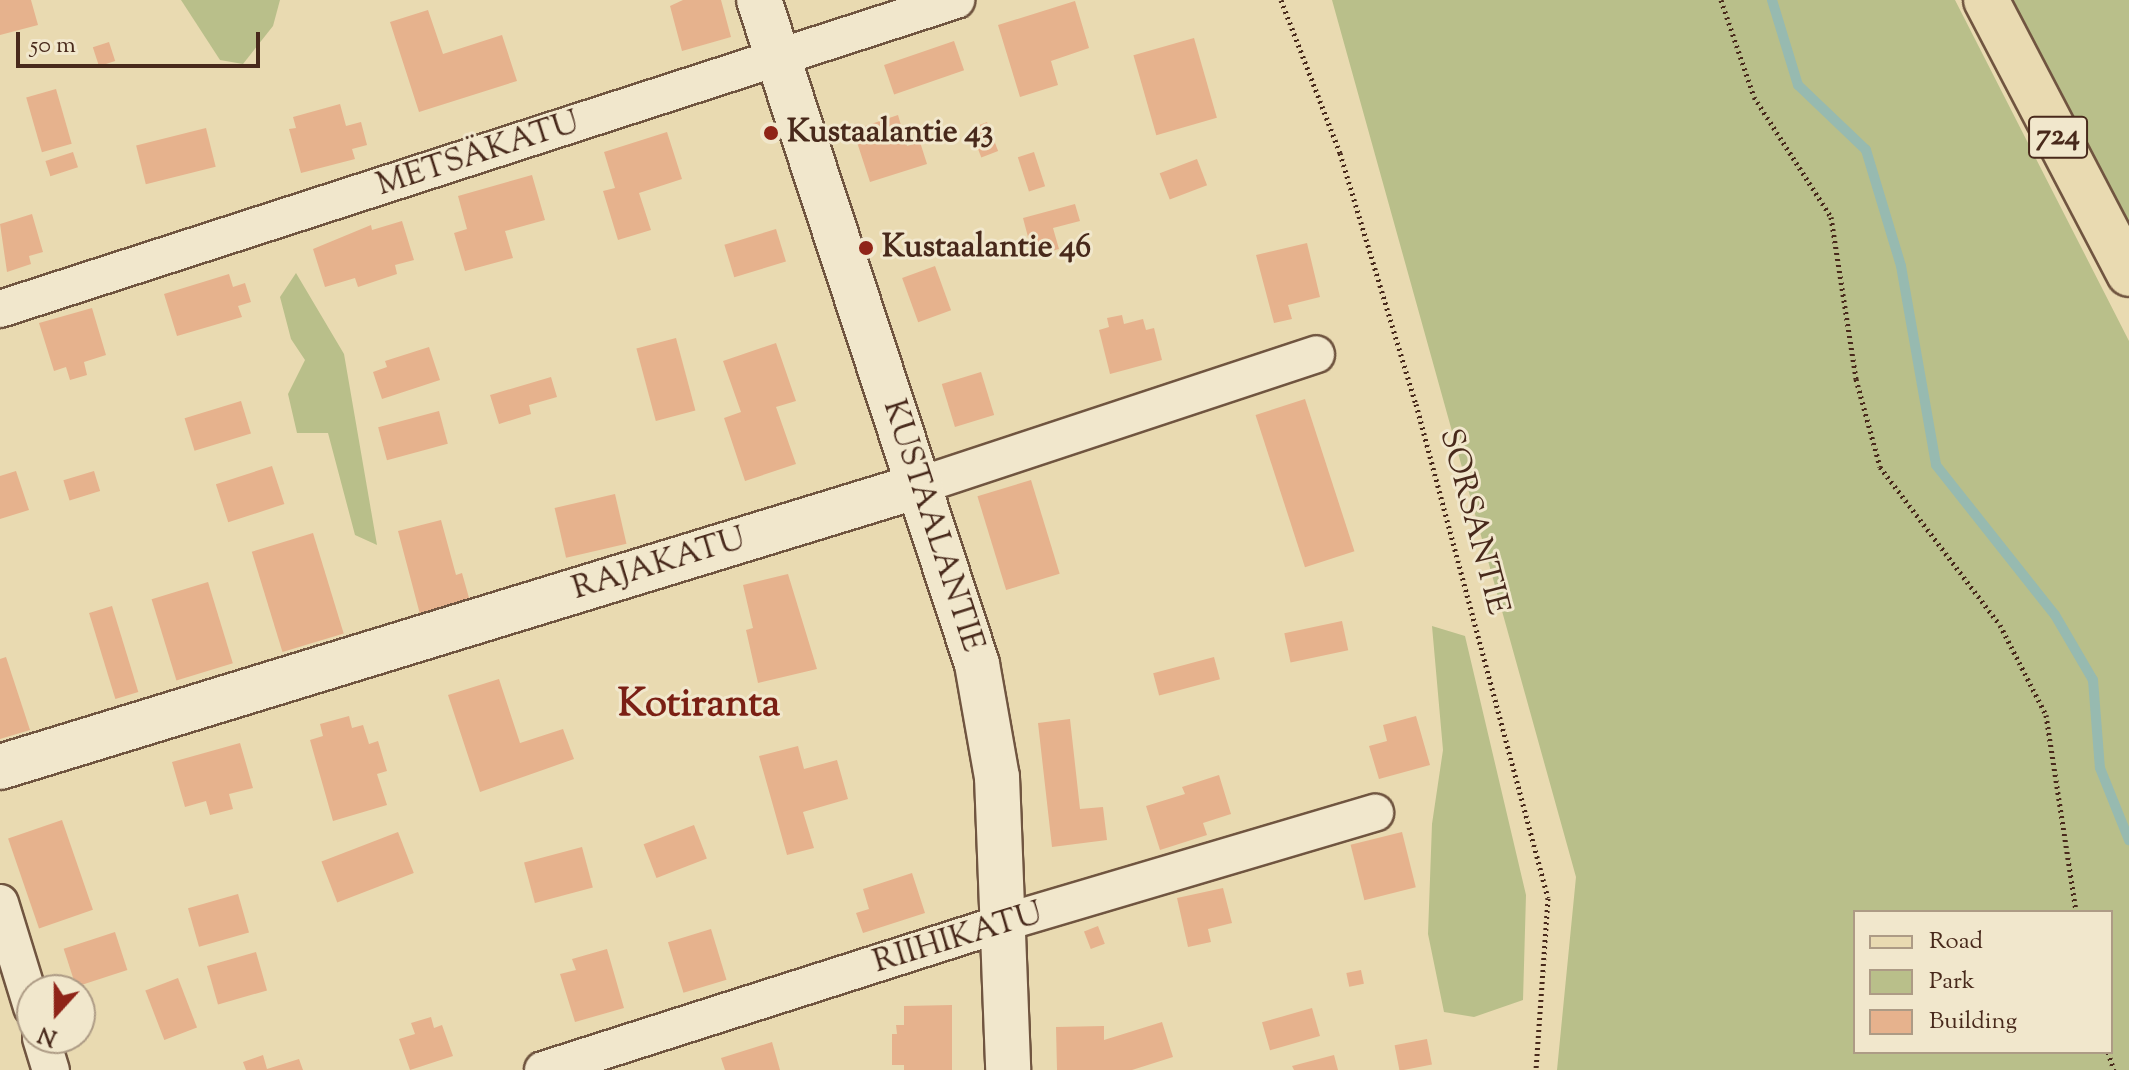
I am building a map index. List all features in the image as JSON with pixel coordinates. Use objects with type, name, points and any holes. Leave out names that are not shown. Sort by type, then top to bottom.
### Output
[{"type":"main road","name":"KUSTAALANTIE","points":[[759,0],[921,485],[977,664],[997,777],[1006,922],[1008,1070]]},
{"type":"main road","name":"724","points":[[1986,0],[2129,274]]},
{"type":"main road","name":"RAJAKATU","points":[[0,767],[921,485]]},
{"type":"street","name":"METSÄKATU","points":[[0,309],[956,0]]},
{"type":"street","name":"RAJAKATU","points":[[921,485],[1316,354]]},
{"type":"street","name":"RIIHIKATU","points":[[543,1070],[1006,922],[1375,813]]},
{"type":"street","points":[[0,903],[22,974]]},
{"type":"path","name":"SORSANTIE","points":[[1281,0],[1340,153],[1416,404],[1548,898],[1536,1070]]},
{"type":"path","points":[[1721,0],[1754,97],[1831,217],[1856,379],[1880,467],[2000,625],[2046,715],[2076,910]]},
{"type":"green space","points":[[181,0],[280,0],[273,26],[243,64],[220,60]]},
{"type":"green space","points":[[1332,0],[1955,0],[2129,341],[2129,1070],[1557,1070],[1576,877]]},
{"type":"green space","points":[[2011,0],[2129,0],[2129,228]]},
{"type":"green space","points":[[296,273],[344,354],[377,545],[355,535],[328,433],[297,433],[288,394],[305,360],[291,339],[280,297]]},
{"type":"green space","points":[[1432,626],[1465,636],[1526,895],[1523,1000],[1474,1017],[1444,1012],[1428,934],[1432,824],[1443,750]]},
{"type":"building","points":[[0,0],[31,0],[38,25],[0,35]]},
{"type":"building","points":[[683,0],[721,0],[731,37],[682,51],[670,6]]},
{"type":"building","points":[[1075,1],[1089,48],[1051,61],[1058,85],[1020,97],[998,25]]},
{"type":"building","points":[[428,10],[443,54],[502,35],[517,81],[419,112],[390,22]]},
{"type":"building","points":[[1194,38],[1217,118],[1156,135],[1133,55]]},
{"type":"building","points":[[954,41],[964,70],[894,94],[884,65]]},
{"type":"building","points":[[109,42],[115,61],[99,66],[93,47]]},
{"type":"building","points":[[56,89],[72,144],[42,152],[26,98]]},
{"type":"building","points":[[340,104],[346,126],[361,122],[367,145],[352,149],[355,159],[301,173],[289,129],[296,128],[293,117]]},
{"type":"building","points":[[898,115],[907,146],[920,142],[927,164],[870,182],[853,130]]},
{"type":"building","points":[[987,122],[998,151],[981,157],[970,128]]},
{"type":"building","points":[[206,128],[216,167],[146,184],[136,145]]},
{"type":"building","points":[[667,132],[682,179],[639,193],[651,230],[618,240],[603,191],[615,188],[604,152]]},
{"type":"building","points":[[73,152],[78,167],[50,176],[45,161]]},
{"type":"building","points":[[1034,152],[1045,186],[1029,191],[1018,157]]},
{"type":"building","points":[[1197,159],[1207,185],[1170,199],[1160,173]]},
{"type":"building","points":[[532,175],[545,220],[505,231],[513,258],[465,271],[454,233],[467,229],[458,196]]},
{"type":"building","points":[[1075,204],[1080,221],[1053,228],[1059,249],[1033,256],[1023,218]]},
{"type":"building","points":[[32,214],[43,252],[29,256],[31,264],[7,272],[0,224]]},
{"type":"building","points":[[402,221],[414,260],[395,265],[397,274],[358,287],[355,278],[325,287],[313,249],[371,225],[372,230]]},
{"type":"building","points":[[776,229],[786,262],[734,277],[724,245]]},
{"type":"building","points":[[1307,243],[1320,297],[1288,305],[1292,319],[1274,323],[1256,255]]},
{"type":"building","points":[[935,266],[951,310],[918,322],[902,278]]},
{"type":"building","points":[[229,274],[233,287],[245,283],[251,302],[238,306],[242,317],[177,336],[164,294]]},
{"type":"building","points":[[92,308],[106,355],[84,362],[87,375],[70,380],[66,367],[54,371],[39,323]]},
{"type":"building","points":[[1122,315],[1124,324],[1143,319],[1146,330],[1154,328],[1162,360],[1110,374],[1099,330],[1109,327],[1107,318]]},
{"type":"building","points":[[676,338],[695,410],[656,421],[636,349]]},
{"type":"building","points":[[776,343],[796,401],[776,407],[796,464],[745,481],[724,418],[741,412],[723,361]]},
{"type":"building","points":[[429,347],[440,380],[382,399],[373,372],[387,367],[385,361]]},
{"type":"building","points":[[981,372],[994,415],[955,427],[942,384]]},
{"type":"building","points":[[551,377],[557,397],[529,405],[531,414],[499,424],[490,395]]},
{"type":"building","points":[[1305,399],[1354,551],[1305,567],[1256,415]]},
{"type":"building","points":[[241,401],[251,434],[195,451],[185,418]]},
{"type":"building","points":[[439,411],[448,444],[387,460],[378,427]]},
{"type":"building","points":[[272,466],[284,504],[228,522],[216,484]]},
{"type":"building","points":[[16,471],[29,510],[0,519],[0,476]]},
{"type":"building","points":[[94,471],[100,491],[70,500],[63,480]]},
{"type":"building","points":[[1031,480],[1060,574],[1006,590],[977,496]]},
{"type":"building","points":[[615,494],[626,544],[566,558],[555,508]]},
{"type":"building","points":[[441,520],[456,575],[462,573],[471,605],[421,618],[398,531]]},
{"type":"building","points":[[313,533],[344,633],[282,652],[252,552]]},
{"type":"building","points":[[788,574],[817,669],[758,683],[746,630],[753,628],[743,585]]},
{"type":"building","points":[[208,582],[233,663],[176,681],[152,599]]},
{"type":"building","points":[[112,606],[138,692],[115,699],[89,613]]},
{"type":"building","points":[[1342,621],[1348,650],[1291,663],[1284,633]]},
{"type":"building","points":[[6,657],[30,730],[0,739],[0,659]]},
{"type":"building","points":[[1214,657],[1220,679],[1159,696],[1153,673]]},
{"type":"building","points":[[499,679],[520,743],[563,729],[574,759],[480,792],[448,695]]},
{"type":"building","points":[[349,716],[352,728],[363,725],[369,744],[378,741],[387,771],[377,774],[387,805],[333,821],[310,740],[323,736],[320,724]]},
{"type":"building","points":[[1416,716],[1430,765],[1379,779],[1369,746],[1387,741],[1383,725]]},
{"type":"building","points":[[1070,719],[1080,809],[1103,807],[1107,840],[1052,847],[1038,723]]},
{"type":"building","points":[[240,743],[253,788],[229,794],[233,809],[210,815],[206,801],[185,807],[172,762]]},
{"type":"building","points":[[798,746],[804,769],[837,760],[848,799],[803,812],[814,848],[787,855],[759,756]]},
{"type":"building","points":[[1219,775],[1231,814],[1203,823],[1207,835],[1160,850],[1146,806],[1185,794],[1182,787]]},
{"type":"building","points":[[62,820],[93,910],[39,928],[8,839]]},
{"type":"building","points":[[694,825],[707,859],[656,878],[644,844]]},
{"type":"building","points":[[398,832],[414,873],[337,902],[321,861]]},
{"type":"building","points":[[1402,832],[1416,887],[1364,900],[1351,845]]},
{"type":"building","points":[[582,847],[593,888],[535,903],[524,863]]},
{"type":"building","points":[[912,873],[925,913],[863,933],[856,913],[869,909],[863,889]]},
{"type":"building","points":[[1223,888],[1232,923],[1208,929],[1211,942],[1188,947],[1177,898]]},
{"type":"building","points":[[238,894],[249,932],[199,947],[188,908]]},
{"type":"building","points":[[1098,926],[1105,944],[1091,949],[1084,931]]},
{"type":"building","points":[[711,929],[726,980],[683,993],[668,942]]},
{"type":"building","points":[[115,932],[127,970],[96,980],[96,974],[72,974],[64,949]]},
{"type":"building","points":[[607,949],[624,1008],[575,1022],[560,974],[576,970],[572,959]]},
{"type":"building","points":[[256,952],[267,990],[218,1005],[207,966]]},
{"type":"building","points":[[1361,970],[1364,984],[1349,987],[1346,973]]},
{"type":"building","points":[[178,978],[197,1027],[164,1040],[145,991]]},
{"type":"building","points":[[952,1005],[952,1070],[904,1070],[904,1065],[892,1065],[892,1034],[897,1034],[896,1025],[904,1025],[904,1006]]},
{"type":"building","points":[[1312,1008],[1320,1036],[1270,1050],[1262,1022]]},
{"type":"building","points":[[431,1017],[434,1028],[442,1025],[453,1056],[410,1070],[399,1039],[415,1034],[411,1023]]},
{"type":"building","points":[[1162,1022],[1173,1057],[1132,1070],[1057,1070],[1056,1027],[1104,1026],[1104,1040]]},
{"type":"building","points":[[1427,1039],[1432,1065],[1399,1070],[1395,1045]]},
{"type":"building","points":[[772,1042],[780,1070],[725,1070],[721,1058]]},
{"type":"building","points":[[263,1055],[267,1069],[299,1059],[303,1070],[246,1070],[243,1062]]},
{"type":"building","points":[[1334,1055],[1338,1070],[1294,1070],[1292,1066]]},
{"type":"waterway","points":[[1772,0],[1798,85],[1866,150],[1901,266],[1936,465],[2055,615],[2093,680],[2100,768],[2129,840]]},
{"type":"place","name":"Kustaalantie 43","points":[[771,133]]},
{"type":"place","name":"Kustaalantie 46","points":[[866,248]]},
{"type":"district","name":"Kotiranta","points":[[699,706]]}]
